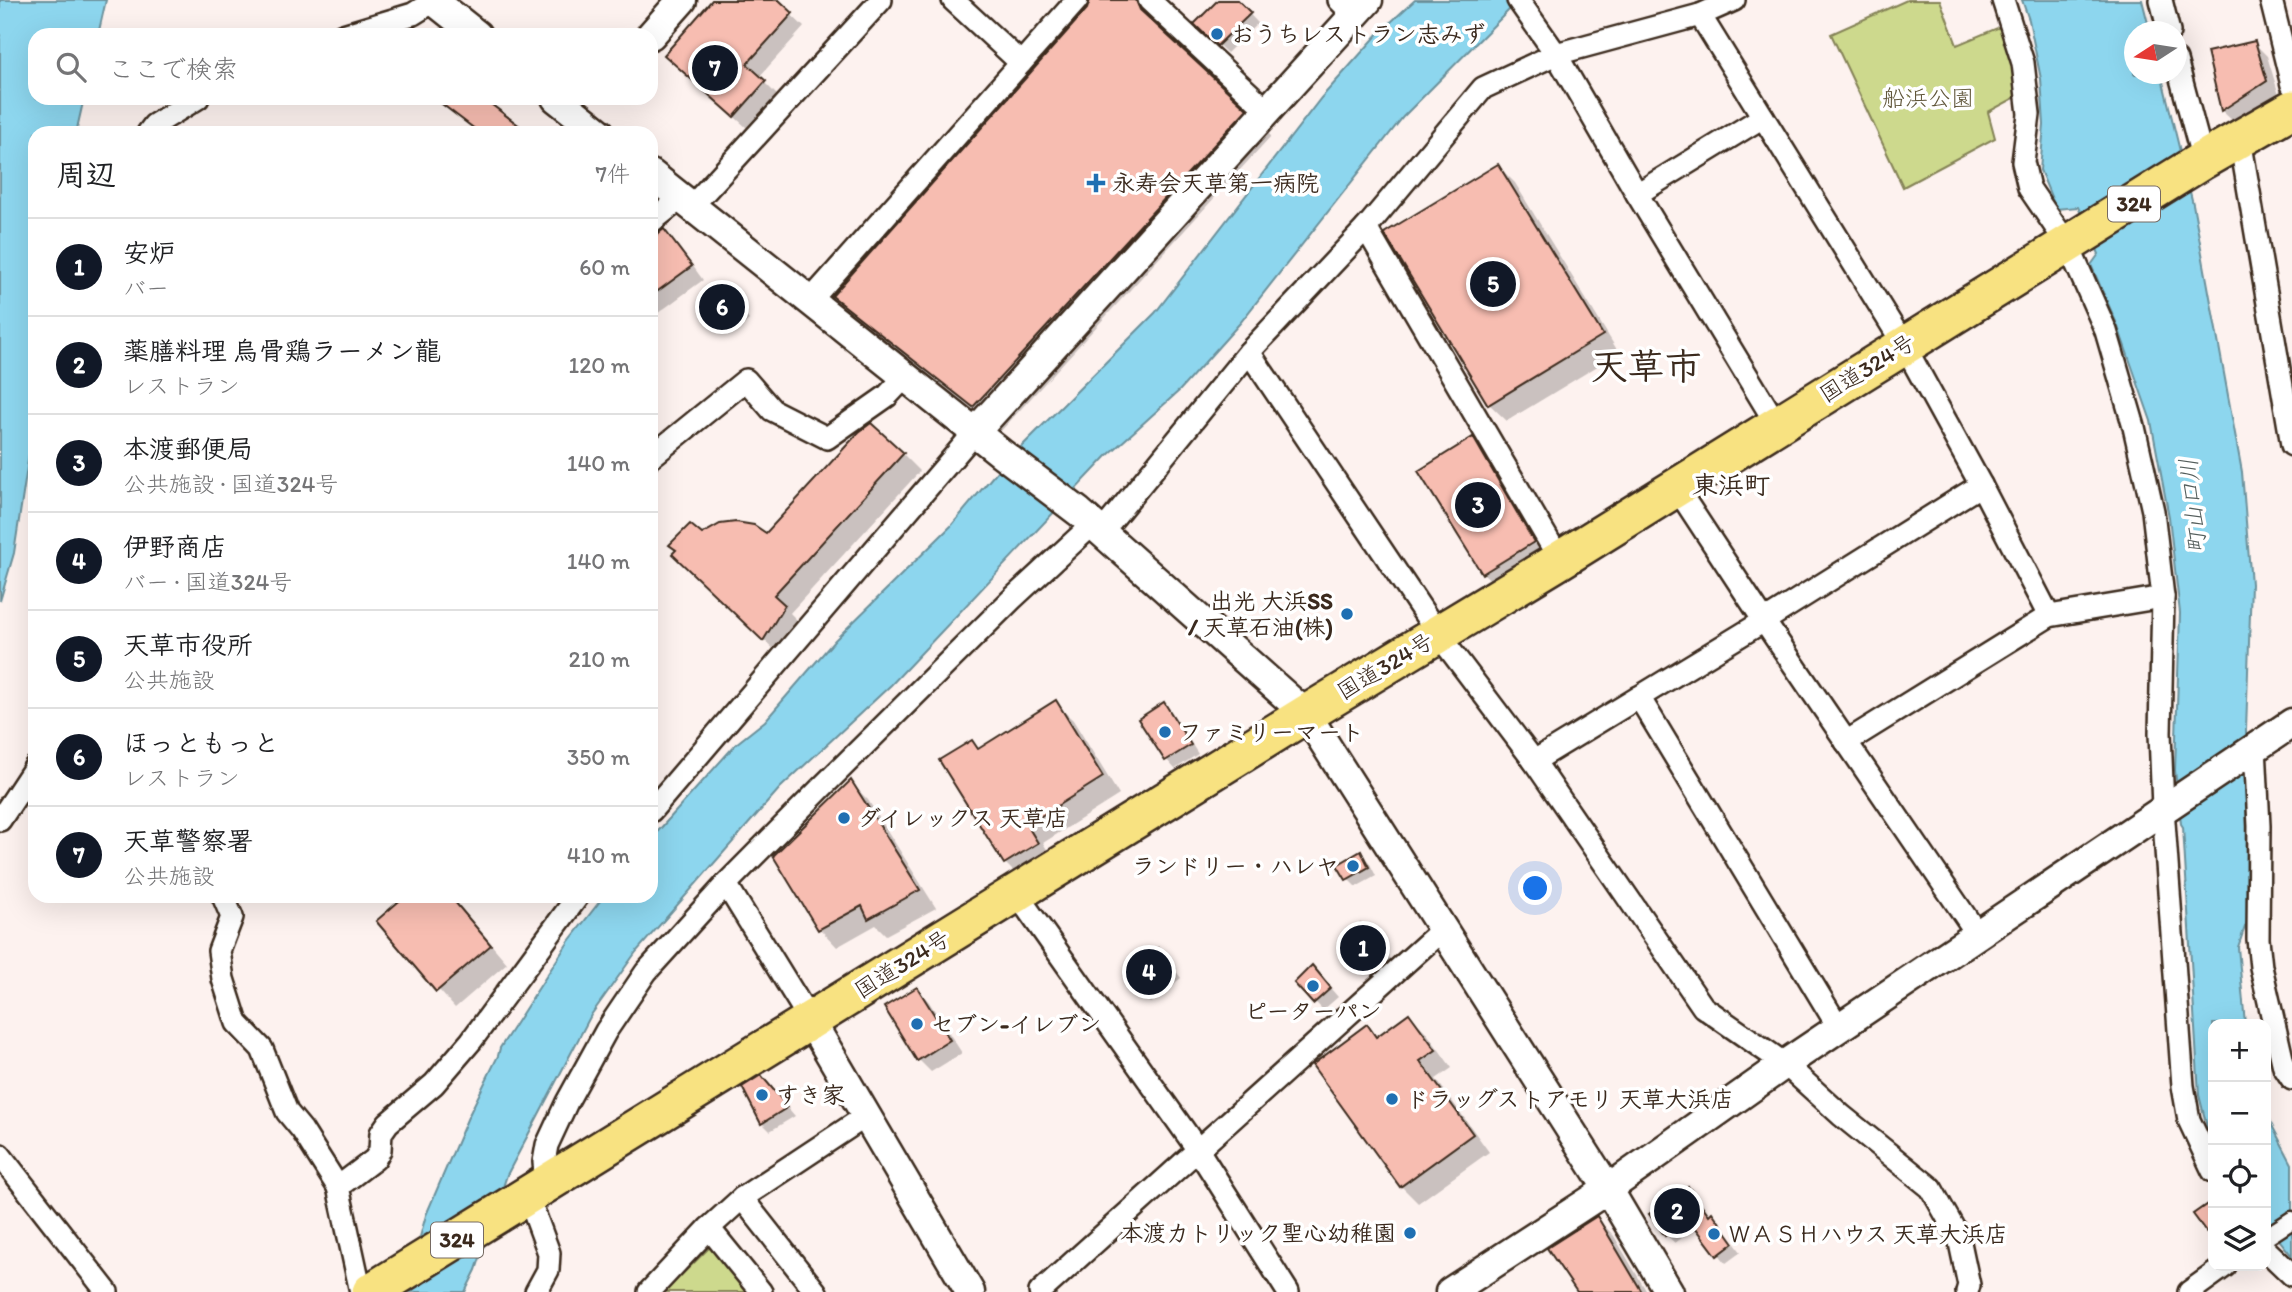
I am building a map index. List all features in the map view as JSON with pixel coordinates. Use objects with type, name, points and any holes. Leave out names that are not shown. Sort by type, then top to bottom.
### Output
[{"type":"highway","name":"国道324号","points":[[384,1285],[1306,714],[1560,560],[2196,164],[2292,109]]},
{"type":"street","points":[[657,28],[682,0]]},
{"type":"street","points":[[658,218],[686,202],[881,0]]},
{"type":"street","points":[[953,0],[1021,63]]},
{"type":"street","points":[[810,301],[1077,0]]},
{"type":"street","points":[[1149,0],[1267,110]]},
{"type":"street","points":[[540,1290],[548,1270],[549,1253],[531,1195],[544,1162],[547,1145],[606,1031],[646,972],[726,884],[1091,522],[1366,228],[1483,88],[1556,54],[1700,15],[1734,0]]},
{"type":"street","points":[[2003,0],[2023,63],[2029,114],[2023,162],[2029,188],[2073,242],[2106,331],[2134,427],[2153,512],[2163,597],[2161,733],[2183,1086],[2189,1120],[2208,1160]]},
{"type":"street","points":[[2161,0],[2166,21]]},
{"type":"street","points":[[2271,0],[2292,85]]},
{"type":"street","points":[[366,28],[413,14],[434,1],[468,28]]},
{"type":"street","points":[[1520,2],[1556,54],[1777,425]]},
{"type":"street","points":[[658,803],[975,432],[1267,110],[1353,5]]},
{"type":"street","points":[[1700,15],[1904,345],[2049,616]]},
{"type":"street","points":[[2181,84],[2196,164]]},
{"type":"street","points":[[154,126],[187,105]]},
{"type":"street","points":[[570,105],[591,116]]},
{"type":"street","points":[[1637,194],[1763,117]]},
{"type":"street","points":[[2240,139],[2292,445]]},
{"type":"street","points":[[658,180],[1091,522],[1306,714],[1608,1189],[1669,1292]]},
{"type":"street","points":[[1366,228],[1560,560]]},
{"type":"street","points":[[1249,352],[1438,634],[1534,761],[1703,1007],[1785,1064],[1841,1115],[1931,1188],[1959,1238],[1969,1285],[1967,1292]]},
{"type":"street","points":[[658,451],[746,380],[772,410],[827,438],[887,396],[905,377]]},
{"type":"street","points":[[1534,761],[1765,621],[1981,485]]},
{"type":"street","points":[[1676,487],[1846,743],[1978,935]]},
{"type":"street","points":[[1846,743],[2049,616],[2163,597]]},
{"type":"street","points":[[1639,697],[1839,1028]]},
{"type":"street","points":[[1450,1292],[1608,1189],[1785,1064],[2292,723]]},
{"type":"street","points":[[2252,749],[2259,826],[2260,967],[2284,1067],[2292,1079]]},
{"type":"street","points":[[0,820],[28,778]]},
{"type":"street","points":[[726,884],[810,1020],[970,1292]]},
{"type":"street","points":[[1016,893],[1198,1150],[1288,1292]]},
{"type":"street","points":[[226,903],[232,918],[219,951],[223,979],[237,1023],[262,1049],[287,1112],[302,1130],[338,1187],[361,1292]]},
{"type":"street","points":[[338,1187],[375,1159],[380,1150],[381,1133],[434,1084],[471,1041],[573,903]]},
{"type":"street","points":[[1040,1292],[1443,929]]},
{"type":"street","points":[[649,1292],[709,1228],[742,1198],[866,1116]]},
{"type":"street","points":[[0,1156],[107,1292]]},
{"type":"street","points":[[742,1198],[816,1292]]},
{"type":"street","points":[[2271,1234],[2292,1220]]},
{"type":"street","points":[[709,1228],[761,1292]]},
{"type":"street","points":[[2271,1255],[2292,1275]]},
{"type":"street","points":[[2189,1292],[2218,1271]]},
{"type":"green space","name":"船浜公園","points":[[1907,0],[1940,0],[1957,45],[2002,26],[2020,95],[1988,112],[1995,138],[1903,187],[1831,34]]},
{"type":"green space","points":[[714,1243],[754,1292],[664,1292]]},
{"type":"water","points":[[0,0],[106,0],[100,28],[28,28],[28,105],[82,105],[78,126],[28,126],[28,461],[14,553],[0,601]]},
{"type":"water","points":[[1415,0],[1519,0],[1403,117],[1240,323],[1180,390],[1107,456],[891,685],[780,788],[636,952],[591,1015],[507,1175],[476,1270],[465,1292],[405,1292],[426,1215],[500,1048],[569,941],[599,903],[658,903],[658,831],[736,744],[765,721],[835,640],[951,526],[998,470],[1155,313],[1321,98],[1380,32]]},
{"type":"water","name":"町山口川","points":[[2022,0],[2142,0],[2147,21],[2124,21],[2124,84],[2163,84],[2193,204],[2242,472],[2251,584],[2246,730],[2247,921],[2238,947],[2245,1019],[2208,1019],[2208,1129],[2199,1095],[2183,827],[2175,770],[2180,613],[2169,517],[2151,421],[2117,324],[2091,265],[2099,254],[2078,207],[2056,209],[2040,170],[2044,125],[2041,79],[2029,20]]},
{"type":"water","points":[[2271,1124],[2292,1164],[2292,1256],[2271,1229]]},
{"type":"building","points":[[712,0],[779,0],[793,13],[747,64],[766,81],[734,117],[664,55]]},
{"type":"building","name":"永寿会天草第一病院","points":[[1090,0],[1136,0],[1140,10],[1247,109],[973,407],[832,296],[1087,9]]},
{"type":"building","name":"おうちレストラン志みず","points":[[1218,0],[1238,0],[1251,13],[1217,46],[1194,24]]},
{"type":"building","points":[[2255,41],[2267,81],[2221,111],[2207,52]]},
{"type":"building","points":[[443,105],[492,105],[520,126],[471,126]]},
{"type":"building","points":[[1498,164],[1603,335],[1488,405],[1384,233]]},
{"type":"building","points":[[664,229],[692,266],[658,291],[658,234]]},
{"type":"building","points":[[723,287],[742,311],[722,328],[702,304]]},
{"type":"building","points":[[871,423],[904,453],[774,595],[785,605],[763,641],[672,554],[676,550],[669,545],[690,524],[702,534],[720,524],[736,522],[754,525],[766,533],[859,432]]},
{"type":"building","points":[[1473,437],[1534,542],[1482,574],[1418,471]]},
{"type":"building","points":[[1056,700],[1103,777],[1027,825],[1038,843],[1004,864],[939,760],[972,740],[978,749]]},
{"type":"building","name":"ファミリーマート","points":[[1164,702],[1191,745],[1165,761],[1138,719]]},
{"type":"building","name":"ダイレックス 天草店","points":[[851,780],[920,890],[868,919],[862,906],[818,930],[773,856]]},
{"type":"building","name":"ランドリー・ハレヤ","points":[[1361,851],[1369,867],[1346,880],[1337,865]]},
{"type":"building","points":[[397,903],[456,903],[491,945],[436,992],[376,921]]},
{"type":"building","points":[[1361,924],[1386,952],[1364,971],[1339,943]]},
{"type":"building","points":[[1158,948],[1175,968],[1141,996],[1124,976]]},
{"type":"building","name":"ピーターパン","points":[[1312,965],[1331,988],[1313,1004],[1294,983]]},
{"type":"building","name":"セブン-イレブン","points":[[917,987],[950,1040],[917,1061],[884,1007]]},
{"type":"building","name":"ドラッグストアモリ 天草大浜店","points":[[1409,1013],[1436,1050],[1420,1061],[1473,1134],[1400,1187],[1312,1065],[1367,1024],[1376,1037]]},
{"type":"building","name":"すき家","points":[[761,1075],[788,1107],[761,1124],[742,1087]]},
{"type":"building","points":[[1688,1186],[1709,1215],[1712,1212],[1734,1243],[1717,1256],[1689,1219],[1665,1236],[1649,1214]]},
{"type":"building","points":[[2208,1204],[2208,1234],[2193,1214]]},
{"type":"building","points":[[1597,1216],[1642,1292],[1577,1292],[1547,1248]]},
{"type":"place","name":"おうちレストラン志みず","points":[[1217,34]]},
{"type":"place","name":"天草警察署","points":[[715,68]]},
{"type":"place","name":"永寿会天草第一病院","points":[[1096,183]]},
{"type":"place","name":"天草市役所","points":[[1493,284]]},
{"type":"place","name":"ほっともっと","points":[[722,307]]},
{"type":"place","name":"本渡郵便局","points":[[1478,505]]},
{"type":"place","name":"出光 大浜SS / 天草石油(株)","points":[[1347,614]]},
{"type":"place","name":"ファミリーマート","points":[[1165,732]]},
{"type":"place","name":"ダイレックス 天草店","points":[[844,818]]},
{"type":"place","name":"ランドリー・ハレヤ","points":[[1353,866]]},
{"type":"place","name":"安炉","points":[[1363,948]]},
{"type":"place","name":"伊野商店","points":[[1149,972]]},
{"type":"place","name":"ピーターパン","points":[[1313,986]]},
{"type":"place","name":"セブン-イレブン","points":[[917,1024]]},
{"type":"place","name":"すき家","points":[[762,1095]]},
{"type":"place","name":"ドラッグストアモリ 天草大浜店","points":[[1392,1099]]},
{"type":"place","name":"薬膳料理 烏骨鶏ラーメン龍","points":[[1677,1211]]},
{"type":"place","name":"本渡カトリック聖心幼稚園","points":[[1410,1233]]},
{"type":"place","name":"ＷＡＳＨハウス 天草大浜店","points":[[1714,1234]]},
{"type":"district","name":"天草市","points":[[1646,366]]},
{"type":"district","name":"東浜町","points":[[1731,485]]}]
